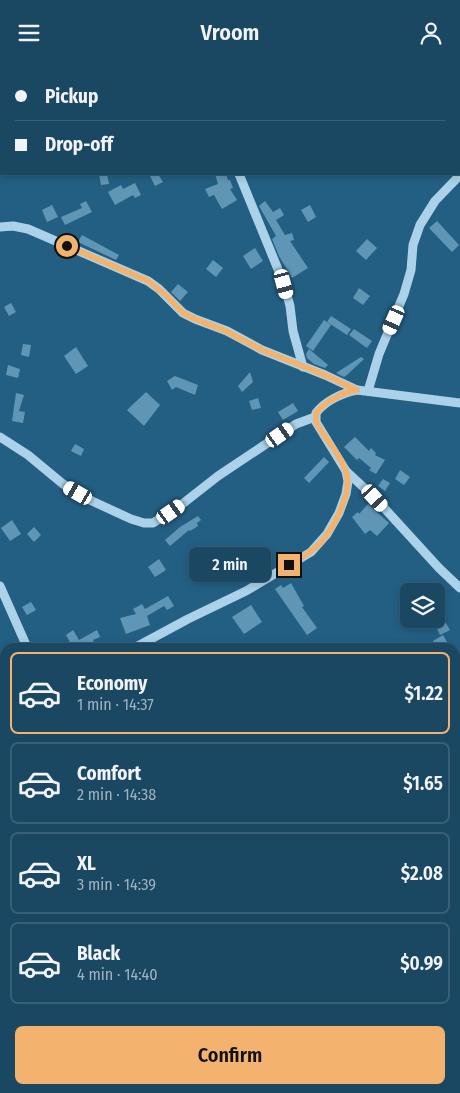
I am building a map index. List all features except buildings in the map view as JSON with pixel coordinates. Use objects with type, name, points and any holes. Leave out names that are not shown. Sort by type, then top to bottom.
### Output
[{"type":"street","points":[[239,175],[284,284],[290,306],[292,331],[303,367]]},
{"type":"street","points":[[368,391],[379,354],[412,270],[413,245],[420,225],[435,201],[456,176]]},
{"type":"street","points":[[0,227],[13,226],[28,229],[136,275],[159,289],[183,313],[226,331],[262,350],[357,390],[460,403]]},
{"type":"street","points":[[357,390],[346,393],[323,405],[316,413],[315,417],[321,432],[346,471],[375,498],[439,568],[460,588]]},
{"type":"street","points":[[0,437],[28,455],[63,484],[92,501],[131,519],[144,523],[153,523],[181,505],[218,476],[296,424],[315,417]]},
{"type":"street","points":[[143,643],[246,591],[311,552],[327,534],[339,513],[346,494],[348,481],[346,471]]},
{"type":"street","points":[[0,586],[25,643]]},
{"type":"route","points":[[67,246],[148,281],[168,297],[183,313],[195,319],[357,390],[346,393],[323,405],[316,413],[316,422],[321,432],[346,471],[348,481],[346,494],[339,513],[320,543],[311,552],[289,565]]}]
